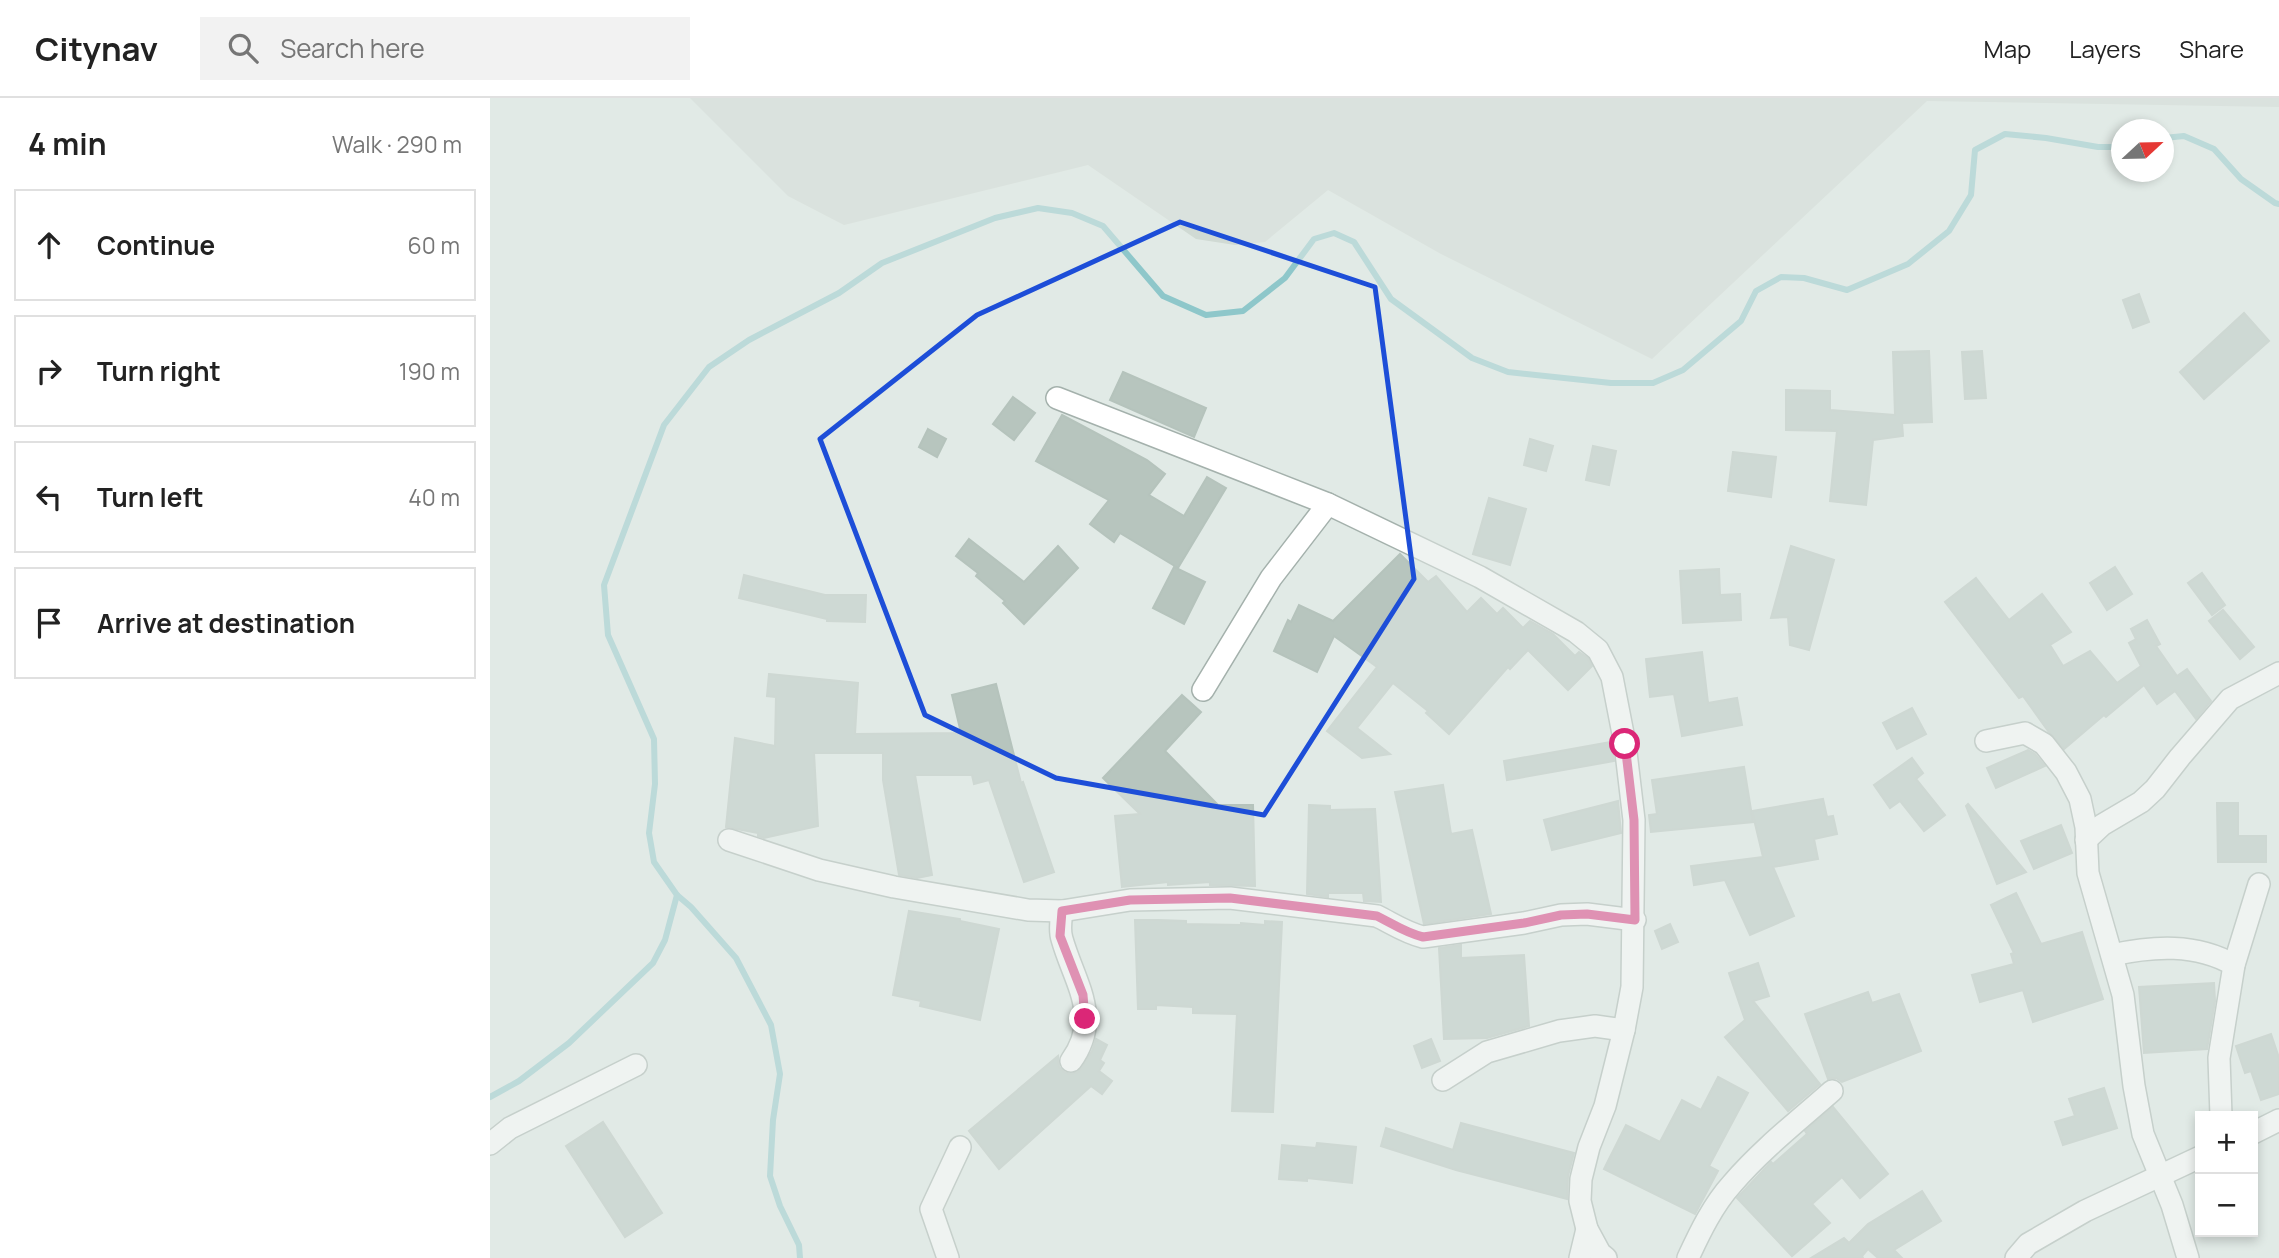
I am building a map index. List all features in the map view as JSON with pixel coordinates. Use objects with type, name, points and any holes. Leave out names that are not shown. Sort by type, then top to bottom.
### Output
[{"type":"street","points":[[1057,398],[1328,504],[1480,577],[1576,632],[1598,650],[1612,677],[1625,744],[1634,820],[1635,920],[1632,987],[1605,1106],[1589,1147],[1581,1179],[1580,1201],[1587,1228],[1600,1253],[1606,1258]]},
{"type":"street","points":[[1203,690],[1271,578],[1328,504]]},
{"type":"street","points":[[2086,840],[2102,825],[2141,802],[2155,789],[2230,699],[2279,673]]},
{"type":"street","points":[[1986,741],[2025,733],[2044,744],[2066,772],[2080,799],[2088,873],[2123,995],[2143,1134],[2172,1205],[2188,1258]]},
{"type":"street","points":[[729,840],[819,870],[1028,910],[1062,911],[1130,900],[1230,898],[1377,916],[1407,933],[1423,937],[1561,915],[1587,914],[1635,920]]},
{"type":"street","points":[[2221,1111],[2219,1058],[2234,964],[2259,884]]},
{"type":"street","points":[[1062,911],[1060,936],[1083,995],[1085,1019],[1080,1048],[1071,1061]]},
{"type":"street","points":[[2112,955],[2136,949],[2168,947],[2216,954],[2234,964]]},
{"type":"street","points":[[1443,1080],[1487,1052],[1559,1031],[1595,1026],[1624,1030]]},
{"type":"street","points":[[490,1143],[510,1128],[636,1065]]},
{"type":"street","points":[[1688,1258],[1703,1226],[1731,1185],[1773,1143],[1832,1091]]},
{"type":"street","points":[[2258,1130],[2279,1120]]},
{"type":"street","points":[[948,1258],[931,1209],[960,1147]]},
{"type":"street","points":[[2015,1258],[2028,1244],[2085,1211],[2195,1159]]},
{"type":"street","points":[[1580,1258],[1587,1228]]},
{"type":"highlighted area","points":[[1180,222],[1375,287],[1414,579],[1264,815],[1056,778],[925,715],[820,439],[977,315]]},
{"type":"shaded area","points":[[690,98],[2279,98],[2279,107],[1927,101],[1652,359],[1441,254],[1328,190],[1265,242],[1235,245],[1196,239],[1088,165],[844,225],[788,196]]},
{"type":"building","points":[[2139,294],[2149,322],[2133,328],[2123,300]]},
{"type":"building","points":[[2244,313],[2269,341],[2204,399],[2180,372]]},
{"type":"building","points":[[1929,351],[1932,422],[1902,423],[1903,436],[1873,440],[1866,505],[1830,501],[1837,431],[1786,430],[1786,390],[1830,391],[1830,410],[1895,415],[1893,352]]},
{"type":"building","points":[[1982,351],[1986,398],[1965,399],[1962,352]]},
{"type":"building","points":[[1123,372],[1206,408],[1194,437],[1110,400]]},
{"type":"building","points":[[1013,397],[1035,413],[1014,440],[993,424]]},
{"type":"building","points":[[1062,415],[1147,460],[1165,474],[1149,495],[1184,516],[1207,477],[1226,488],[1178,568],[1120,533],[1114,542],[1090,524],[1109,500],[1036,461]]},
{"type":"building","points":[[928,429],[946,439],[937,457],[919,447]]},
{"type":"building","points":[[1530,439],[1553,446],[1546,471],[1524,465]]},
{"type":"building","points":[[1593,446],[1616,451],[1609,485],[1586,480]]},
{"type":"building","points":[[1733,452],[1776,457],[1771,497],[1728,491]]},
{"type":"building","points":[[1489,498],[1526,509],[1510,565],[1473,554]]},
{"type":"building","points":[[969,539],[1024,582],[1058,546],[1078,568],[1024,624],[1003,603],[1005,601],[976,576],[978,573],[956,556]]},
{"type":"building","points":[[1791,546],[1834,560],[1809,650],[1790,645],[1788,617],[1771,618]]},
{"type":"building","points":[[1400,554],[1428,582],[1436,576],[1467,612],[1481,598],[1497,614],[1503,608],[1523,628],[1530,621],[1553,634],[1575,656],[1579,652],[1588,658],[1592,666],[1568,690],[1528,650],[1510,669],[1508,667],[1449,734],[1426,713],[1428,711],[1393,683],[1357,728],[1390,754],[1362,758],[1327,731],[1377,667],[1334,636],[1317,672],[1274,651],[1288,620],[1291,622],[1299,605],[1333,621]]},
{"type":"building","points":[[1174,567],[1205,582],[1184,624],[1153,608]]},
{"type":"building","points":[[2115,567],[2132,594],[2107,610],[2090,583]]},
{"type":"building","points":[[1719,569],[1720,595],[1740,594],[1741,620],[1683,623],[1680,571]]},
{"type":"building","points":[[2202,573],[2225,605],[2212,615],[2188,583]]},
{"type":"building","points":[[744,575],[825,595],[866,595],[865,622],[827,621],[739,598]]},
{"type":"building","points":[[1976,578],[2009,620],[2042,594],[2071,632],[2050,645],[2063,666],[2090,651],[2117,683],[2141,666],[2129,643],[2136,639],[2131,629],[2147,620],[2160,644],[2156,646],[2177,676],[2187,669],[2211,701],[2196,719],[2175,691],[2157,704],[2144,685],[2064,749],[2023,696],[2019,698],[1945,602]]},
{"type":"building","points":[[2223,610],[2254,647],[2240,659],[2209,621]]},
{"type":"building","points":[[1702,652],[1708,703],[1737,698],[1742,725],[1682,736],[1674,694],[1650,697],[1646,659]]},
{"type":"building","points":[[769,674],[858,683],[855,734],[961,733],[952,695],[996,684],[1021,783],[1023,782],[1054,872],[1024,882],[989,780],[974,784],[972,775],[915,775],[932,875],[917,878],[899,875],[883,780],[883,753],[814,753],[818,826],[764,838],[758,836],[758,833],[726,827],[735,738],[775,746],[776,697],[767,696]]},
{"type":"building","points":[[1182,695],[1201,712],[1165,751],[1218,805],[1253,805],[1255,886],[1210,885],[1210,882],[1168,885],[1168,882],[1122,887],[1115,816],[1140,814],[1103,778]]},
{"type":"building","points":[[1912,708],[1926,734],[1897,749],[1883,723]]},
{"type":"building","points":[[1611,742],[1614,761],[1507,780],[1504,761]]},
{"type":"building","points":[[2028,750],[2045,766],[1996,788],[1987,768]]},
{"type":"building","points":[[1912,758],[1923,773],[1916,779],[1945,815],[1924,831],[1900,801],[1890,808],[1874,785]]},
{"type":"building","points":[[1744,767],[1753,822],[1651,832],[1649,815],[1657,814],[1652,780]]},
{"type":"building","points":[[1443,785],[1451,834],[1472,830],[1491,914],[1424,924],[1395,792]]},
{"type":"building","points":[[1823,799],[1827,817],[1833,816],[1837,834],[1814,839],[1818,859],[1773,867],[1794,916],[1750,935],[1725,880],[1694,885],[1691,866],[1763,857],[1752,811]]},
{"type":"building","points":[[1618,801],[1621,833],[1552,850],[1544,820]]},
{"type":"building","points":[[2217,803],[2238,803],[2238,836],[2266,836],[2266,862],[2218,862]]},
{"type":"building","points":[[1968,804],[2026,872],[1997,884],[1966,806]]},
{"type":"building","points":[[1309,805],[1330,806],[1330,810],[1375,809],[1381,902],[1364,901],[1363,893],[1328,893],[1328,897],[1307,894]]},
{"type":"building","points":[[2061,825],[2072,853],[2034,869],[2021,841]]},
{"type":"building","points":[[2016,893],[2041,944],[2082,932],[2103,999],[2033,1022],[2023,990],[1980,1002],[1972,975],[2014,964],[2011,954],[2014,953],[1991,905]]},
{"type":"building","points":[[909,911],[960,919],[999,929],[980,1020],[920,1006],[921,1001],[893,995]]},
{"type":"building","points":[[1135,920],[1241,925],[1265,925],[1265,921],[1282,922],[1273,1112],[1232,1111],[1237,1014],[1193,1013],[1193,1007],[1156,1005],[1156,1009],[1138,1009]]},
{"type":"building","points":[[1670,924],[1678,942],[1662,949],[1655,931]]},
{"type":"building","points":[[1461,945],[1461,958],[1524,955],[1529,1026],[1487,1038],[1444,1039],[1439,948]]},
{"type":"building","points":[[1758,963],[1769,996],[1753,1001],[1820,1084],[1788,1111],[1725,1037],[1745,1020],[1729,973]]},
{"type":"building","points":[[2214,983],[2215,1001],[2207,1049],[2144,1053],[2139,987]]},
{"type":"building","points":[[1868,992],[1872,1003],[1899,994],[1921,1051],[1842,1082],[1836,1078],[1828,1079],[1805,1014]]},
{"type":"building","points":[[2271,1034],[2279,1058],[2279,1094],[2261,1100],[2251,1071],[2245,1073],[2236,1046]]},
{"type":"building","points":[[1096,1039],[1107,1045],[1100,1060],[1104,1063],[1099,1071],[1112,1081],[1102,1094],[1091,1086],[999,1169],[969,1131],[1058,1056],[1059,1067],[1064,1072],[1078,1072],[1092,1051]]},
{"type":"building","points":[[1431,1039],[1440,1061],[1422,1068],[1414,1046]]},
{"type":"building","points":[[1718,1077],[1748,1093],[1709,1166],[1718,1171],[1695,1214],[1604,1169],[1626,1125],[1660,1142],[1682,1100],[1701,1110]]},
{"type":"building","points":[[2104,1088],[2117,1128],[2063,1145],[2055,1122],[2075,1116],[2069,1099]]},
{"type":"building","points":[[1833,1107],[1888,1174],[1860,1198],[1842,1177],[1812,1204],[1830,1223],[1792,1256],[1737,1198],[1771,1162],[1773,1164],[1807,1134],[1805,1131]]},
{"type":"building","points":[[603,1122],[662,1213],[625,1237],[566,1146]]},
{"type":"building","points":[[1461,1123],[1574,1153],[1568,1176],[1567,1199],[1456,1170],[1381,1146],[1386,1128],[1453,1150]]},
{"type":"building","points":[[1317,1143],[1356,1147],[1352,1183],[1307,1178],[1307,1181],[1279,1179],[1282,1145],[1316,1148]]},
{"type":"building","points":[[1922,1191],[1941,1221],[1894,1250],[1902,1258],[1878,1258],[1868,1249],[1863,1258],[1811,1258],[1844,1238],[1849,1243],[1868,1224]]},
{"type":"waterway","points":[[800,1258],[799,1245],[780,1206],[770,1176],[773,1120],[780,1074],[771,1025],[736,958],[677,895],[654,862],[649,833],[655,784],[654,739],[608,635],[604,585],[664,425],[709,367],[749,340],[839,293],[882,263],[995,218],[1038,208],[1072,213],[1103,226],[1163,296],[1206,315],[1243,311],[1285,278],[1314,239],[1334,233],[1354,242],[1391,299],[1472,358],[1508,372],[1611,383],[1653,383],[1683,370],[1741,321],[1756,291],[1781,277],[1804,278],[1847,290],[1908,264],[1949,231],[1971,195],[1975,150],[2005,134],[2111,147]]},
{"type":"waterway","points":[[2174,137],[2184,136],[2214,149],[2241,179],[2279,204]]},
{"type":"waterway","points":[[490,1097],[519,1081],[569,1043],[653,963],[665,940],[677,895]]},
{"type":"route","points":[[1085,1019],[1083,995],[1060,936],[1062,911],[1130,900],[1230,898],[1377,916],[1407,933],[1423,937],[1561,915],[1587,914],[1635,920],[1634,820],[1625,744]]}]
